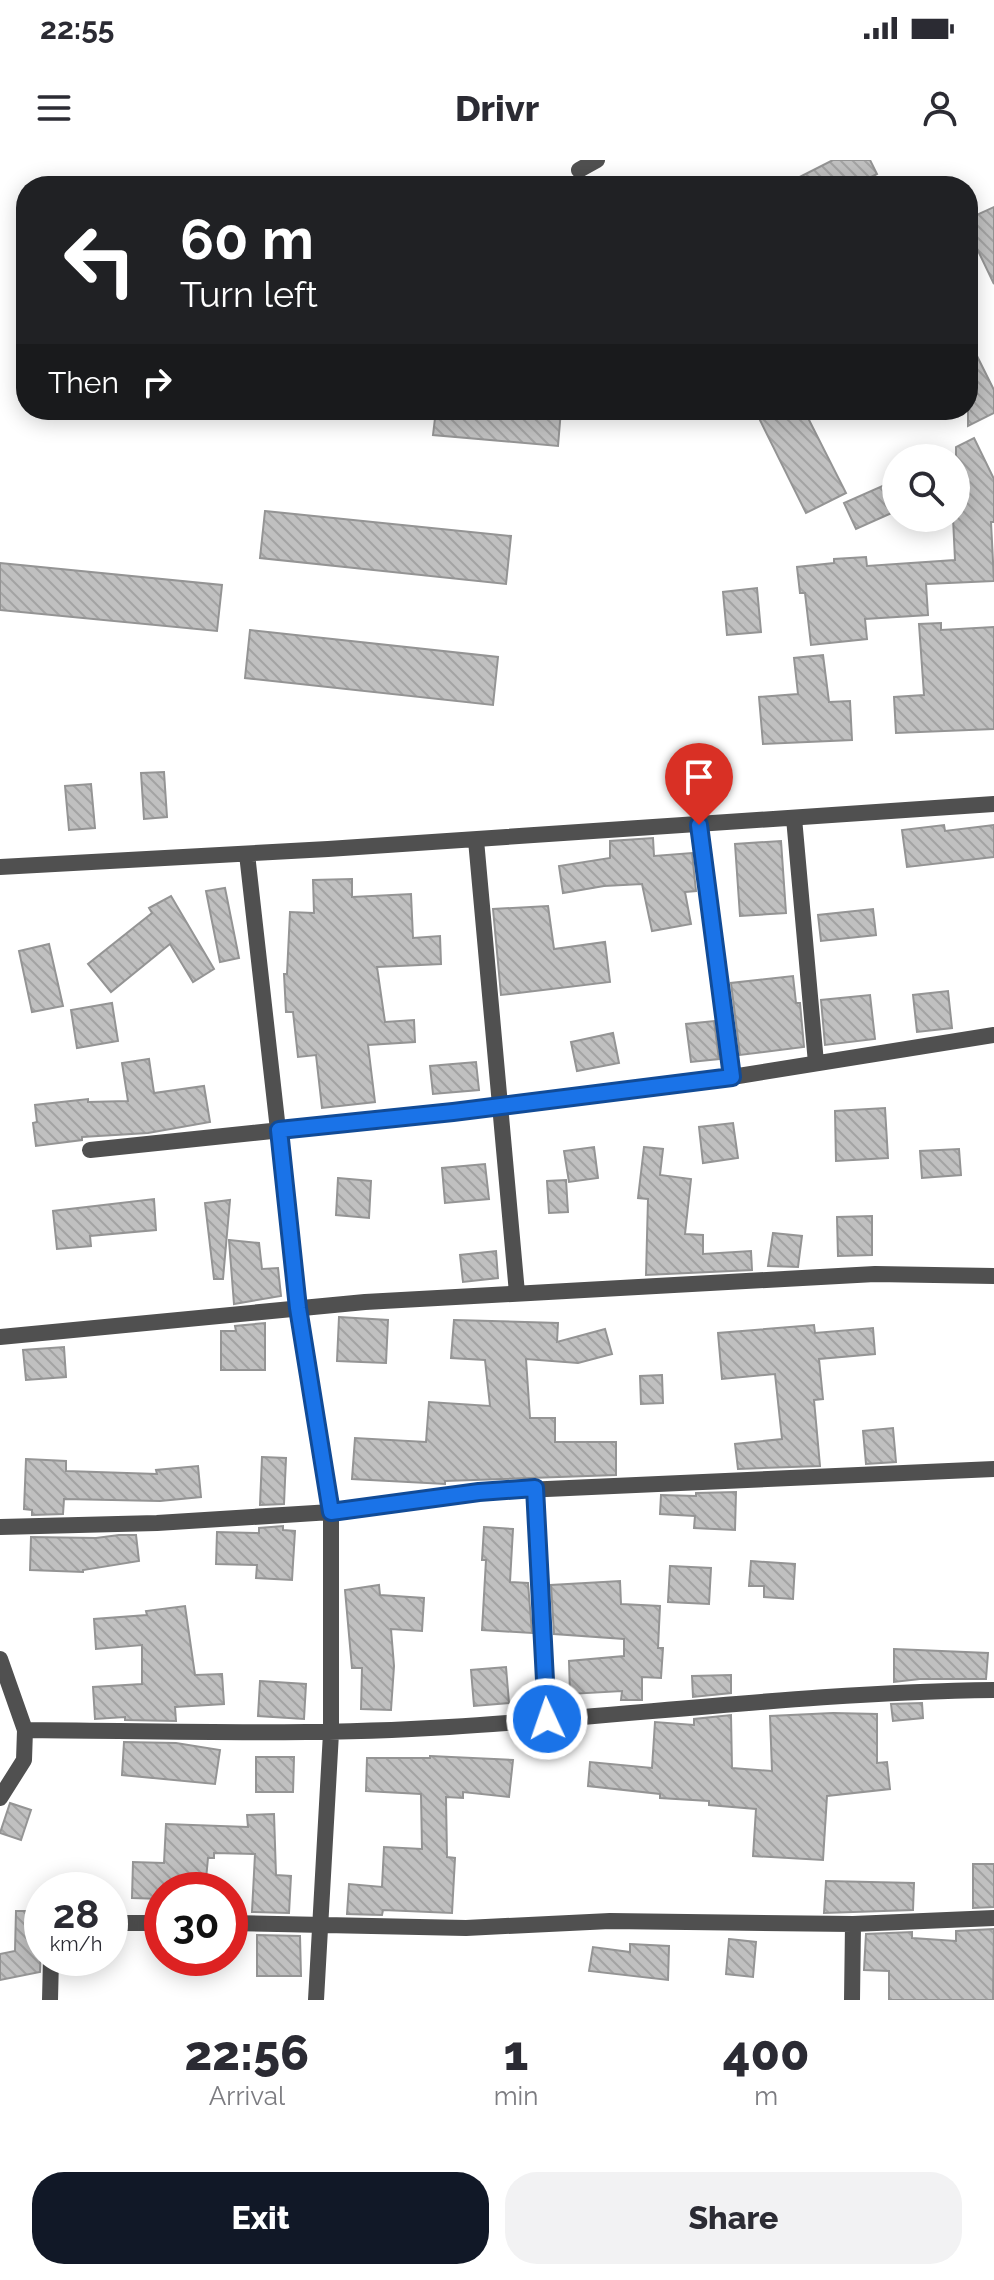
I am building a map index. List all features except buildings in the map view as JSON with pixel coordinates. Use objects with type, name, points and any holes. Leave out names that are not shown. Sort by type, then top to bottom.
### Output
[{"type":"street","points":[[579,170],[597,160]]},
{"type":"street","points":[[0,867],[476,840],[994,804]]},
{"type":"street","points":[[794,818],[816,1063]]},
{"type":"street","points":[[699,825],[732,1077]]},
{"type":"street","points":[[476,840],[517,1293]]},
{"type":"street","points":[[247,854],[298,1308],[331,1512],[331,1733],[316,2000]]},
{"type":"street","points":[[90,1150],[499,1106],[732,1077],[994,1035]]},
{"type":"street","points":[[0,1337],[365,1302],[875,1274],[994,1276]]},
{"type":"street","points":[[0,1527],[157,1523],[331,1512],[479,1492],[535,1488],[764,1481],[994,1469]]},
{"type":"street","points":[[535,1488],[547,1719]]},
{"type":"street","points":[[0,1659],[25,1730],[24,1760],[0,1798]]},
{"type":"street","points":[[25,1730],[331,1733],[451,1727],[776,1700],[994,1690]]},
{"type":"street","points":[[248,1923],[466,1928],[610,1921],[853,1924],[994,1918]]},
{"type":"street","points":[[852,2000],[853,1924]]},
{"type":"street","points":[[50,2000],[51,1976]]},
{"type":"route","points":[[547,1719],[535,1488],[479,1492],[331,1512],[298,1308],[279,1130],[732,1077],[699,825]]}]
